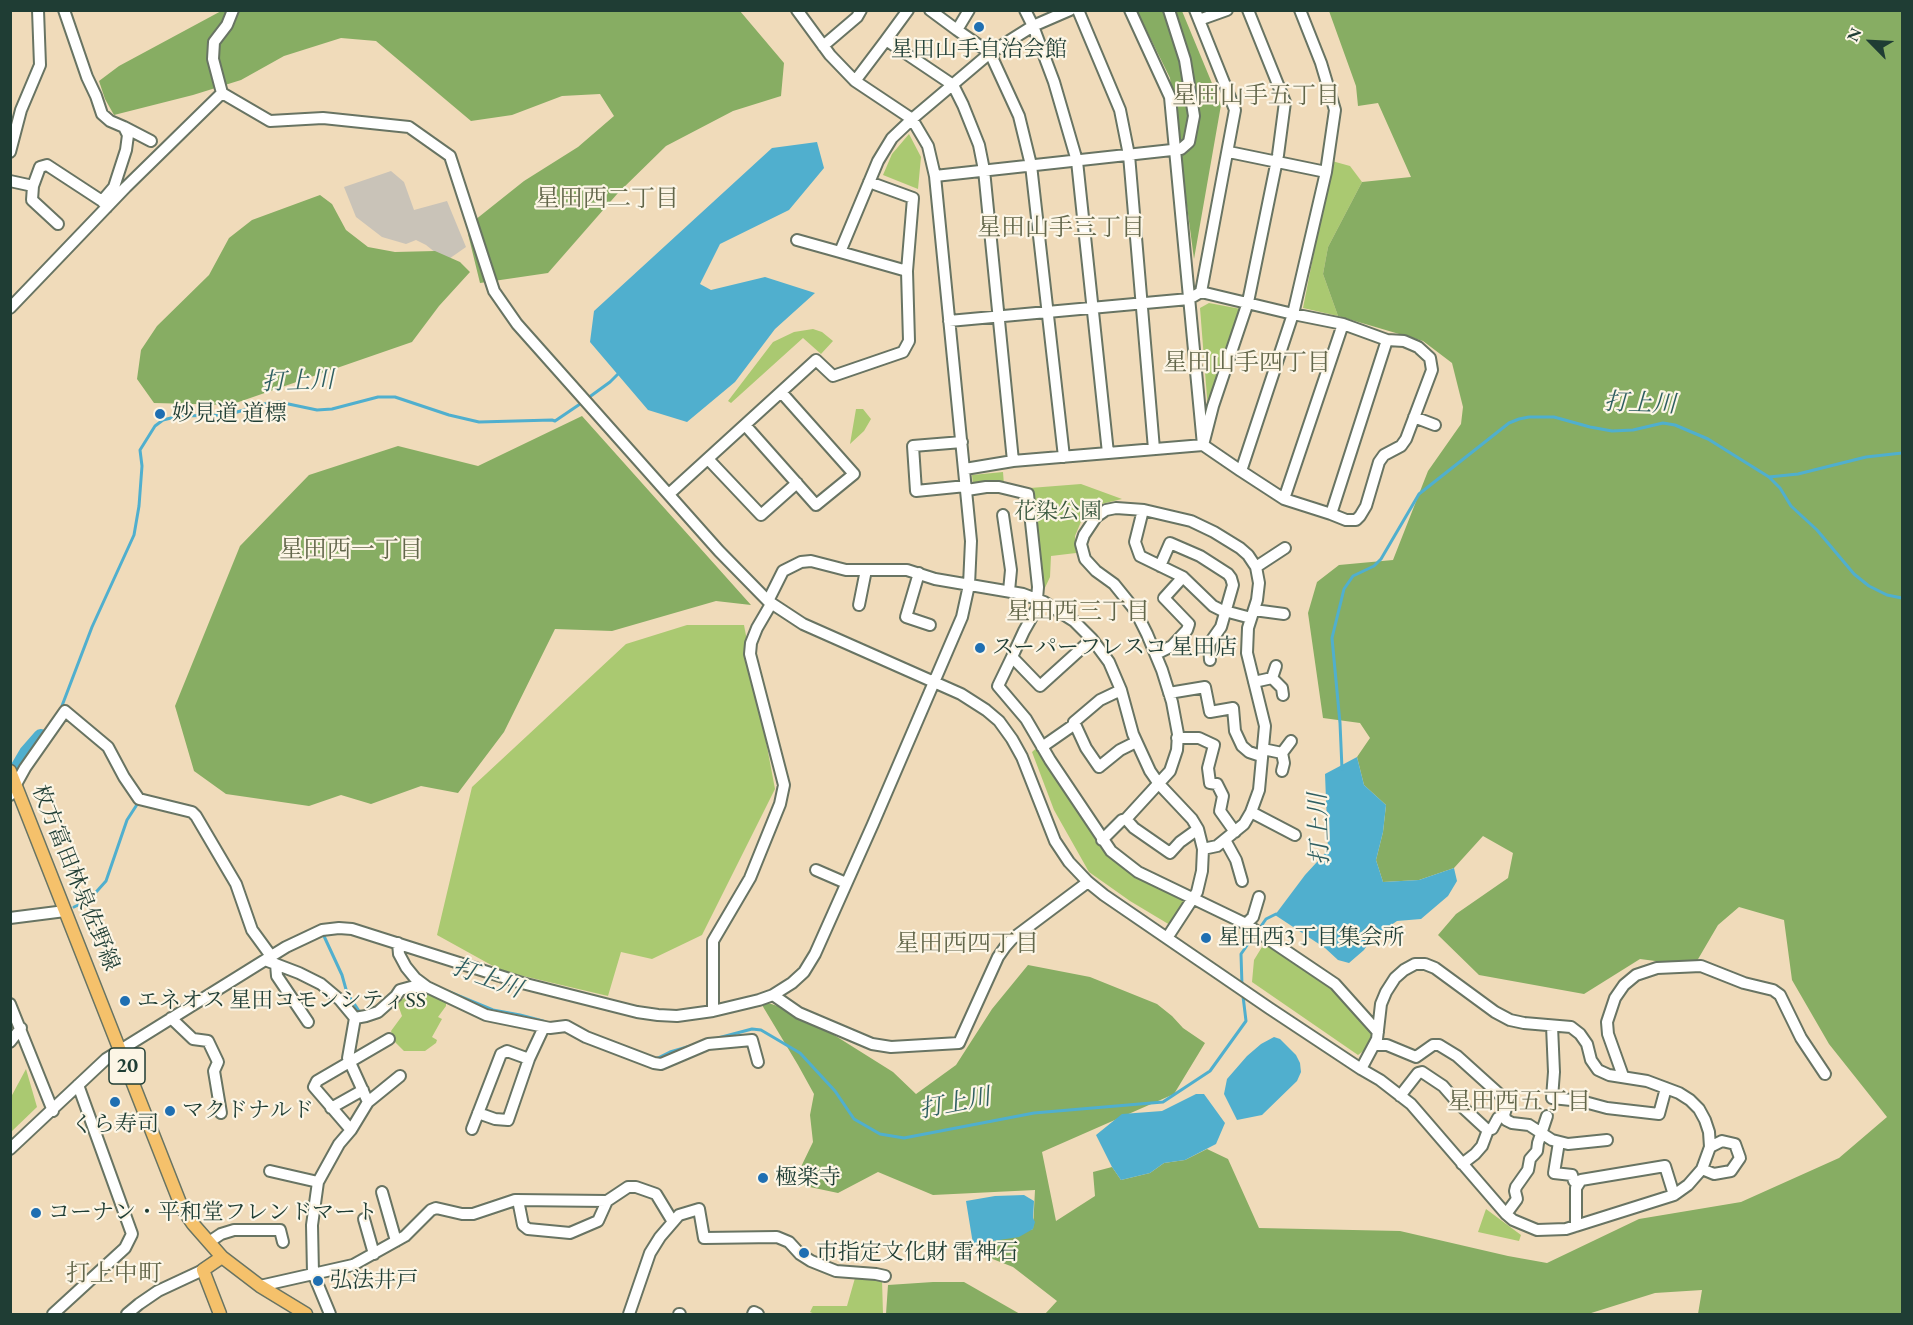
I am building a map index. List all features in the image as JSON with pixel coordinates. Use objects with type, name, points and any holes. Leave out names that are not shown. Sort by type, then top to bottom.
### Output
[{"type":"main road","name":"枚方富田林泉佐野線","points":[[10,771],[13,790],[65,911],[182,1208],[222,1257],[260,1286],[306,1314]]},
{"type":"main road","points":[[220,1314],[203,1270],[222,1257]]},
{"type":"street","points":[[10,152],[16,109],[40,65],[38,10]]},
{"type":"street","points":[[233,10],[227,25],[214,42],[213,59],[222,93],[270,122],[323,118],[409,127],[450,156],[494,291],[516,324],[769,602],[803,624],[935,682],[978,704],[999,721],[1022,757],[1055,841],[1069,862],[1088,882],[1400,1096],[1420,1113],[1513,1220],[1537,1230],[1566,1229],[1674,1195],[1688,1185],[1702,1169],[1710,1147],[1706,1120],[1690,1100],[1647,1081],[1609,1075],[1598,1070],[1591,1060],[1587,1044],[1571,1027],[1510,1020],[1495,1012],[1435,968],[1425,964],[1414,964],[1404,969],[1386,992],[1381,1004],[1375,1045],[1361,1069]]},
{"type":"street","points":[[10,1149],[106,1059],[171,1018],[322,930],[352,929],[522,983],[637,1012],[658,1015],[677,1016],[713,1011],[773,995],[804,972],[815,954],[962,617],[969,585],[971,541],[935,176],[928,146],[912,119],[855,81],[823,46],[796,10]]},
{"type":"street","points":[[823,46],[861,10]]},
{"type":"street","points":[[855,81],[908,10]]},
{"type":"street","points":[[930,10],[990,53],[1019,116],[1031,165],[1064,457]]},
{"type":"street","points":[[957,30],[969,10]]},
{"type":"street","points":[[1025,10],[1034,26],[1067,122],[1077,160],[1108,453]]},
{"type":"street","points":[[840,252],[878,161],[892,138],[990,53],[1034,26],[1070,10]]},
{"type":"street","points":[[1078,10],[1120,110],[1129,155],[1154,449]]},
{"type":"street","points":[[1130,10],[1170,97],[1203,445]]},
{"type":"street","points":[[935,176],[1181,149],[1189,142],[1194,116],[1185,60],[1169,10]]},
{"type":"street","points":[[1201,292],[1229,152],[1235,110],[1197,15],[1227,10]]},
{"type":"street","points":[[1203,445],[1213,406],[1248,302],[1277,162],[1285,102],[1248,10]]},
{"type":"street","points":[[1242,471],[1293,314],[1326,172],[1335,110],[1321,63],[1300,10]]},
{"type":"street","points":[[66,11],[87,77],[102,114],[110,121],[151,141]]},
{"type":"street","points":[[886,40],[953,86],[979,145],[984,170],[1013,461]]},
{"type":"street","points":[[10,308],[105,204],[222,93]]},
{"type":"street","points":[[105,204],[114,187],[126,150],[128,135],[124,127]]},
{"type":"street","points":[[1229,152],[1326,172]]},
{"type":"street","points":[[58,224],[32,200],[33,186],[40,167],[47,165],[105,204]]},
{"type":"street","points":[[10,181],[33,186]]},
{"type":"street","points":[[669,494],[816,360],[833,376],[903,352],[909,341],[907,271],[913,198],[869,182]]},
{"type":"street","points":[[797,240],[907,271]]},
{"type":"street","points":[[949,321],[1189,299],[1201,292],[1343,324],[1387,340],[1404,341],[1418,346],[1430,358],[1432,370],[1406,439],[1401,446],[1384,455],[1379,462],[1366,506],[1356,520],[1346,520],[1284,499],[1203,445],[1013,461],[965,469]]},
{"type":"street","points":[[1284,499],[1343,324]]},
{"type":"street","points":[[1331,514],[1387,340]]},
{"type":"street","points":[[745,425],[816,505],[854,474],[781,392]]},
{"type":"street","points":[[1414,417],[1435,425]]},
{"type":"street","points":[[962,442],[913,446],[916,491],[993,487],[1028,494],[1039,600],[998,686],[1026,719],[1102,840],[1111,851],[1138,872],[1246,924],[1335,984],[1378,1032]]},
{"type":"street","points":[[708,459],[761,515],[797,483]]},
{"type":"street","points":[[1102,840],[1122,820],[1126,819],[1170,771],[1177,750],[1169,693],[1156,654],[1135,610],[1114,584],[1096,571],[1085,559],[1081,544],[1089,525],[1106,510],[1116,508],[1143,510],[1191,521],[1240,548],[1256,567],[1259,583],[1257,600],[1248,628],[1247,653],[1265,726],[1259,790],[1244,824],[1217,846],[1203,849]]},
{"type":"street","points":[[1143,510],[1136,532],[1137,550],[1144,559],[1183,577],[1205,600],[1225,612],[1284,615]]},
{"type":"street","points":[[1003,515],[1011,570],[1009,591]]},
{"type":"street","points":[[1160,566],[1170,543],[1200,556],[1228,574],[1233,585],[1221,627],[1209,644],[1210,660]]},
{"type":"street","points":[[1256,567],[1285,548]]},
{"type":"street","points":[[713,1011],[714,941],[750,878],[780,804],[784,785],[750,654],[751,643],[783,571],[801,562],[811,561],[846,570],[907,570],[969,585],[1023,594],[1039,600],[1074,621],[1092,639],[1109,662],[1121,690],[1136,742],[1150,771],[1198,829],[1203,849],[1203,871],[1197,892],[1167,938]]},
{"type":"street","points":[[859,604],[866,570]]},
{"type":"street","points":[[919,573],[906,617],[930,625]]},
{"type":"street","points":[[1156,654],[1173,646],[1187,630],[1189,624],[1164,598],[1183,577]]},
{"type":"street","points":[[1012,657],[1040,686],[1092,639]]},
{"type":"street","points":[[1272,678],[1276,666]]},
{"type":"street","points":[[1254,682],[1272,678]]},
{"type":"street","points":[[1272,678],[1282,688],[1283,695]]},
{"type":"street","points":[[1169,693],[1204,687],[1210,712],[1233,708],[1235,731],[1242,746],[1249,752],[1281,753]]},
{"type":"street","points":[[1042,747],[1075,724],[1074,722],[1090,707],[1121,690]]},
{"type":"street","points":[[13,790],[25,768],[65,711],[108,747],[139,799],[192,812],[196,816],[236,884],[252,930],[277,976],[308,1022]]},
{"type":"street","points":[[1075,724],[1086,748],[1100,767],[1119,750],[1136,742]]},
{"type":"street","points":[[1177,738],[1199,738],[1215,745],[1208,768],[1210,783],[1217,784],[1223,796],[1220,811],[1235,832]]},
{"type":"street","points":[[1281,753],[1291,741]]},
{"type":"street","points":[[1281,753],[1284,763],[1282,771]]},
{"type":"street","points":[[1251,812],[1295,835]]},
{"type":"street","points":[[1126,819],[1134,828],[1170,853],[1180,842],[1198,829]]},
{"type":"street","points":[[1224,840],[1236,860],[1242,881]]},
{"type":"street","points":[[816,870],[846,883]]},
{"type":"street","points":[[773,995],[799,1013],[872,1044],[891,1047],[959,1043],[998,957],[1005,947],[1012,939],[1088,882]]},
{"type":"street","points":[[1246,924],[1253,917],[1259,897]]},
{"type":"street","points":[[10,918],[65,911]]},
{"type":"street","points":[[398,943],[399,954],[415,978],[427,987],[486,1015],[544,1027],[566,1026],[586,1037],[661,1064],[708,1044],[752,1040],[758,1062]]},
{"type":"street","points":[[270,960],[321,984],[340,1000],[355,1018],[348,1058],[368,1102]]},
{"type":"street","points":[[1623,1076],[1608,1034],[1607,1022],[1615,998],[1624,985],[1636,975],[1657,968],[1701,966],[1744,983],[1773,990],[1780,995],[1801,1038],[1825,1074]]},
{"type":"street","points":[[355,1018],[378,1012],[400,990],[427,987]]},
{"type":"street","points":[[10,1004],[53,1110]]},
{"type":"street","points":[[171,1018],[193,1039],[208,1041],[218,1062],[214,1071],[221,1113]]},
{"type":"street","points":[[1552,1026],[1554,1072],[1552,1098],[1659,1114],[1666,1088]]},
{"type":"street","points":[[478,1113],[495,1119],[508,1120],[529,1059],[544,1027]]},
{"type":"street","points":[[10,1042],[21,1028]]},
{"type":"street","points":[[351,1130],[314,1087],[317,1081],[389,1039]]},
{"type":"street","points":[[1375,1045],[1387,1045],[1416,1057]]},
{"type":"street","points":[[1416,1057],[1432,1045],[1439,1045],[1457,1056],[1508,1102],[1504,1115],[1506,1120],[1512,1123],[1529,1125],[1552,1140],[1568,1144],[1607,1140]]},
{"type":"street","points":[[472,1129],[501,1054],[507,1051],[529,1059]]},
{"type":"street","points":[[1416,1057],[1420,1072]]},
{"type":"street","points":[[1400,1096],[1420,1072]]},
{"type":"street","points":[[1420,1072],[1427,1074],[1443,1086],[1488,1130]]},
{"type":"street","points":[[330,1314],[313,1273],[312,1225],[318,1182],[339,1144],[351,1130],[368,1102],[400,1076]]},
{"type":"street","points":[[53,1314],[125,1248],[132,1234],[78,1085]]},
{"type":"street","points":[[332,1108],[363,1090]]},
{"type":"street","points":[[1462,1164],[1482,1146],[1488,1130],[1492,1129],[1498,1118],[1504,1115]]},
{"type":"street","points":[[1506,1214],[1517,1199],[1516,1187],[1528,1170],[1530,1159],[1538,1151],[1547,1116]]},
{"type":"street","points":[[1702,1169],[1714,1174],[1731,1171],[1740,1158],[1735,1144],[1722,1141],[1710,1147]]},
{"type":"street","points":[[1559,1142],[1554,1173],[1572,1175],[1577,1183]]},
{"type":"street","points":[[1576,1226],[1576,1188],[1577,1183],[1581,1180],[1665,1166],[1674,1195]]},
{"type":"street","points":[[270,1172],[318,1182]]},
{"type":"street","points":[[518,1200],[523,1225],[528,1229],[570,1233],[598,1221],[607,1201],[628,1187],[636,1187],[656,1194],[673,1222]]},
{"type":"street","points":[[382,1192],[396,1241]]},
{"type":"street","points":[[260,1286],[353,1264],[405,1236],[431,1210],[436,1208],[473,1215],[518,1200],[607,1201]]},
{"type":"street","points":[[629,1314],[650,1253],[660,1237],[679,1215],[699,1209],[704,1238],[777,1237],[789,1242],[805,1257],[828,1268],[840,1272],[885,1276]]},
{"type":"street","points":[[364,1219],[374,1254]]},
{"type":"street","points":[[209,1242],[221,1234],[234,1230],[280,1230],[283,1242]]},
{"type":"street","points":[[127,1314],[158,1291],[203,1270]]},
{"type":"street","points":[[753,1314],[754,1312],[758,1314]]},
{"type":"shaded area","points":[[391,171],[404,182],[414,210],[447,201],[466,247],[446,261],[416,240],[406,244],[382,237],[356,217],[344,187]]},
{"type":"green space","points":[[223,10],[740,11],[784,63],[781,96],[733,111],[666,146],[618,193],[548,273],[480,283],[468,234],[475,220],[524,181],[578,147],[614,116],[600,94],[562,96],[512,115],[471,121],[376,41],[341,38],[284,56],[241,80],[114,115],[99,81],[119,66]]},
{"type":"green space","points":[[1137,11],[1182,11],[1221,105],[1194,259],[1170,78]]},
{"type":"green space","points":[[1329,11],[1902,11],[1902,1314],[1698,1314],[1702,1290],[1655,1293],[1588,1314],[1045,1314],[1057,1301],[1013,1267],[985,1256],[987,1243],[1033,1229],[1035,1190],[933,1195],[878,1172],[838,1193],[805,1186],[799,1171],[813,1142],[810,1115],[814,1094],[759,1000],[799,1013],[893,1072],[916,1094],[956,1065],[992,1009],[1028,965],[1090,977],[1157,1004],[1183,1028],[1205,1043],[1174,1094],[1042,1152],[1056,1221],[1095,1196],[1093,1172],[1112,1167],[1121,1180],[1150,1173],[1164,1163],[1185,1160],[1207,1149],[1228,1159],[1259,1228],[1400,1231],[1547,1263],[1639,1219],[1741,1202],[1839,1158],[1887,1117],[1829,1044],[1792,980],[1784,920],[1739,907],[1718,925],[1694,966],[1640,959],[1584,994],[1479,975],[1438,935],[1456,914],[1508,878],[1513,853],[1483,836],[1454,868],[1419,880],[1383,882],[1376,860],[1383,832],[1386,805],[1364,785],[1357,757],[1370,738],[1360,723],[1323,718],[1308,613],[1317,582],[1339,565],[1393,560],[1428,471],[1461,424],[1463,407],[1452,363],[1423,341],[1338,316],[1323,274],[1328,247],[1362,182],[1411,177],[1378,103],[1358,106],[1356,86]]},
{"type":"green space","points":[[909,134],[921,157],[918,189],[883,175],[892,154]]},
{"type":"green space","points":[[1332,161],[1350,166],[1362,182],[1328,247],[1323,274],[1338,316],[1303,308]]},
{"type":"green space","points":[[320,195],[332,204],[346,230],[368,247],[395,252],[435,251],[460,262],[470,272],[439,306],[412,342],[230,405],[154,403],[137,379],[141,350],[157,326],[209,275],[229,238],[252,220]]},
{"type":"green space","points":[[1209,303],[1241,309],[1208,410],[1200,308]]},
{"type":"green space","points":[[813,329],[822,332],[833,341],[821,354],[803,338],[731,403],[728,401],[773,342],[794,332]]},
{"type":"green space","points":[[856,409],[863,409],[871,419],[864,431],[850,444]]},
{"type":"green space","points":[[582,416],[751,605],[716,601],[612,631],[555,629],[504,732],[458,793],[421,786],[371,804],[341,795],[309,806],[226,794],[194,771],[175,706],[240,546],[309,475],[398,446],[478,466]]},
{"type":"green space","points":[[1003,472],[1004,485],[973,485],[972,475]]},
{"type":"green space","name":"花染公園","points":[[1081,484],[1122,499],[1097,505],[1083,517],[1075,536],[1076,553],[1051,556],[1050,577],[1043,592],[1030,488]]},
{"type":"green space","points":[[687,625],[744,625],[775,789],[702,935],[652,959],[621,952],[608,996],[502,971],[437,935],[472,787],[626,644]]},
{"type":"green space","points":[[1039,746],[1099,841],[1186,899],[1170,925],[1130,901],[1089,872],[1054,810],[1032,752]]},
{"type":"green space","points":[[1265,942],[1334,986],[1372,1029],[1369,1047],[1358,1055],[1252,982],[1254,960]]},
{"type":"green space","points":[[423,992],[446,1000],[446,1006],[438,1017],[442,1019],[432,1037],[437,1040],[425,1051],[404,1051],[394,1041],[391,1031],[402,1016],[397,1002],[414,993]]},
{"type":"green space","points":[[26,1069],[37,1107],[11,1132],[11,1097]]},
{"type":"green space","points":[[1486,1209],[1521,1235],[1519,1241],[1478,1232]]},
{"type":"green space","points":[[855,1278],[882,1280],[883,1314],[815,1314],[810,1312],[813,1306],[847,1306]]},
{"type":"green space","points":[[964,1282],[1020,1314],[886,1314],[888,1285]]},
{"type":"water","points":[[817,142],[824,168],[789,210],[720,244],[700,284],[711,290],[765,277],[815,293],[775,329],[735,382],[687,422],[648,410],[590,342],[594,311],[772,148]]},
{"type":"water","points":[[1357,757],[1364,785],[1386,805],[1383,832],[1376,860],[1383,882],[1419,880],[1454,868],[1457,881],[1448,896],[1421,919],[1397,921],[1372,938],[1364,950],[1349,963],[1338,960],[1325,948],[1275,915],[1305,875],[1328,850],[1325,774]]},
{"type":"water","points":[[1274,1037],[1280,1039],[1296,1055],[1301,1072],[1297,1081],[1262,1115],[1237,1120],[1224,1094],[1227,1079],[1247,1056]]},
{"type":"water","points":[[1196,1094],[1204,1094],[1225,1123],[1216,1144],[1185,1160],[1164,1163],[1150,1173],[1121,1180],[1096,1135],[1122,1114],[1162,1111]]},
{"type":"water","points":[[1024,1195],[1034,1201],[1033,1229],[1019,1237],[973,1244],[966,1201],[995,1196]]},
{"type":"waterway","name":"打上川","points":[[588,398],[620,372]]},
{"type":"waterway","name":"打上川","points":[[60,711],[92,627],[134,535],[142,466],[140,450],[155,426],[163,420],[179,416],[227,415],[279,402],[317,410],[332,409],[378,397],[395,397],[449,415],[479,422],[555,421],[583,402]]},
{"type":"waterway","name":"打上川","points":[[1342,769],[1332,638],[1344,589],[1353,576],[1374,566],[1381,559],[1419,494],[1509,423],[1519,419],[1554,417],[1612,431],[1633,430],[1663,423],[1675,425],[1708,439],[1769,477],[1780,488],[1791,506],[1817,530],[1854,574],[1869,586],[1887,595],[1902,598]]},
{"type":"waterway","points":[[1769,477],[1798,474],[1866,457],[1902,453]]},
{"type":"waterway","name":"打上川","points":[[10,782],[27,753],[41,737]]},
{"type":"waterway","name":"打上川","points":[[74,907],[89,900],[106,881],[127,820],[140,803]]},
{"type":"waterway","name":"打上川","points":[[1259,929],[1266,919],[1276,914]]},
{"type":"waterway","name":"打上川","points":[[323,934],[342,975],[347,993],[359,1011],[364,1012]]},
{"type":"waterway","name":"打上川","points":[[1242,986],[1241,954],[1255,934]]},
{"type":"waterway","name":"打上川","points":[[447,991],[493,1010],[543,1021]]},
{"type":"waterway","name":"打上川","points":[[718,1038],[752,1029],[761,1030],[800,1053],[835,1091],[854,1119],[880,1134],[904,1138],[1034,1113],[1163,1102],[1210,1071],[1246,1021],[1243,996]]},
{"type":"waterway","name":"打上川","points":[[656,1059],[694,1045]]},
{"type":"place","name":"星田山手自治会館","points":[[979,27]]},
{"type":"place","name":"妙見道 道標","points":[[160,414]]},
{"type":"place","name":"スーパーフレスコ 星田店","points":[[980,648]]},
{"type":"place","name":"星田西3丁目集会所","points":[[1206,938]]},
{"type":"place","name":"エネオス 星田コモンシティSS","points":[[125,1001]]},
{"type":"place","name":"くら寿司","points":[[115,1102]]},
{"type":"place","name":"マクドナルド","points":[[170,1111]]},
{"type":"place","name":"極楽寺","points":[[763,1178]]},
{"type":"place","name":"コーナン・平和堂フレンドマート","points":[[36,1213]]},
{"type":"place","name":"市指定文化財 雷神石","points":[[804,1253]]},
{"type":"place","name":"弘法井戸","points":[[318,1281]]},
{"type":"district","name":"星田山手五丁目","points":[[1256,96]]},
{"type":"district","name":"星田西二丁目","points":[[607,199]]},
{"type":"district","name":"星田山手三丁目","points":[[1061,228]]},
{"type":"district","name":"星田山手四丁目","points":[[1247,363]]},
{"type":"district","name":"星田西一丁目","points":[[351,550]]},
{"type":"district","name":"星田西三丁目","points":[[1078,612]]},
{"type":"district","name":"星田西四丁目","points":[[967,944]]},
{"type":"district","name":"星田西五丁目","points":[[1519,1102]]},
{"type":"district","name":"打上中町","points":[[114,1274]]}]
